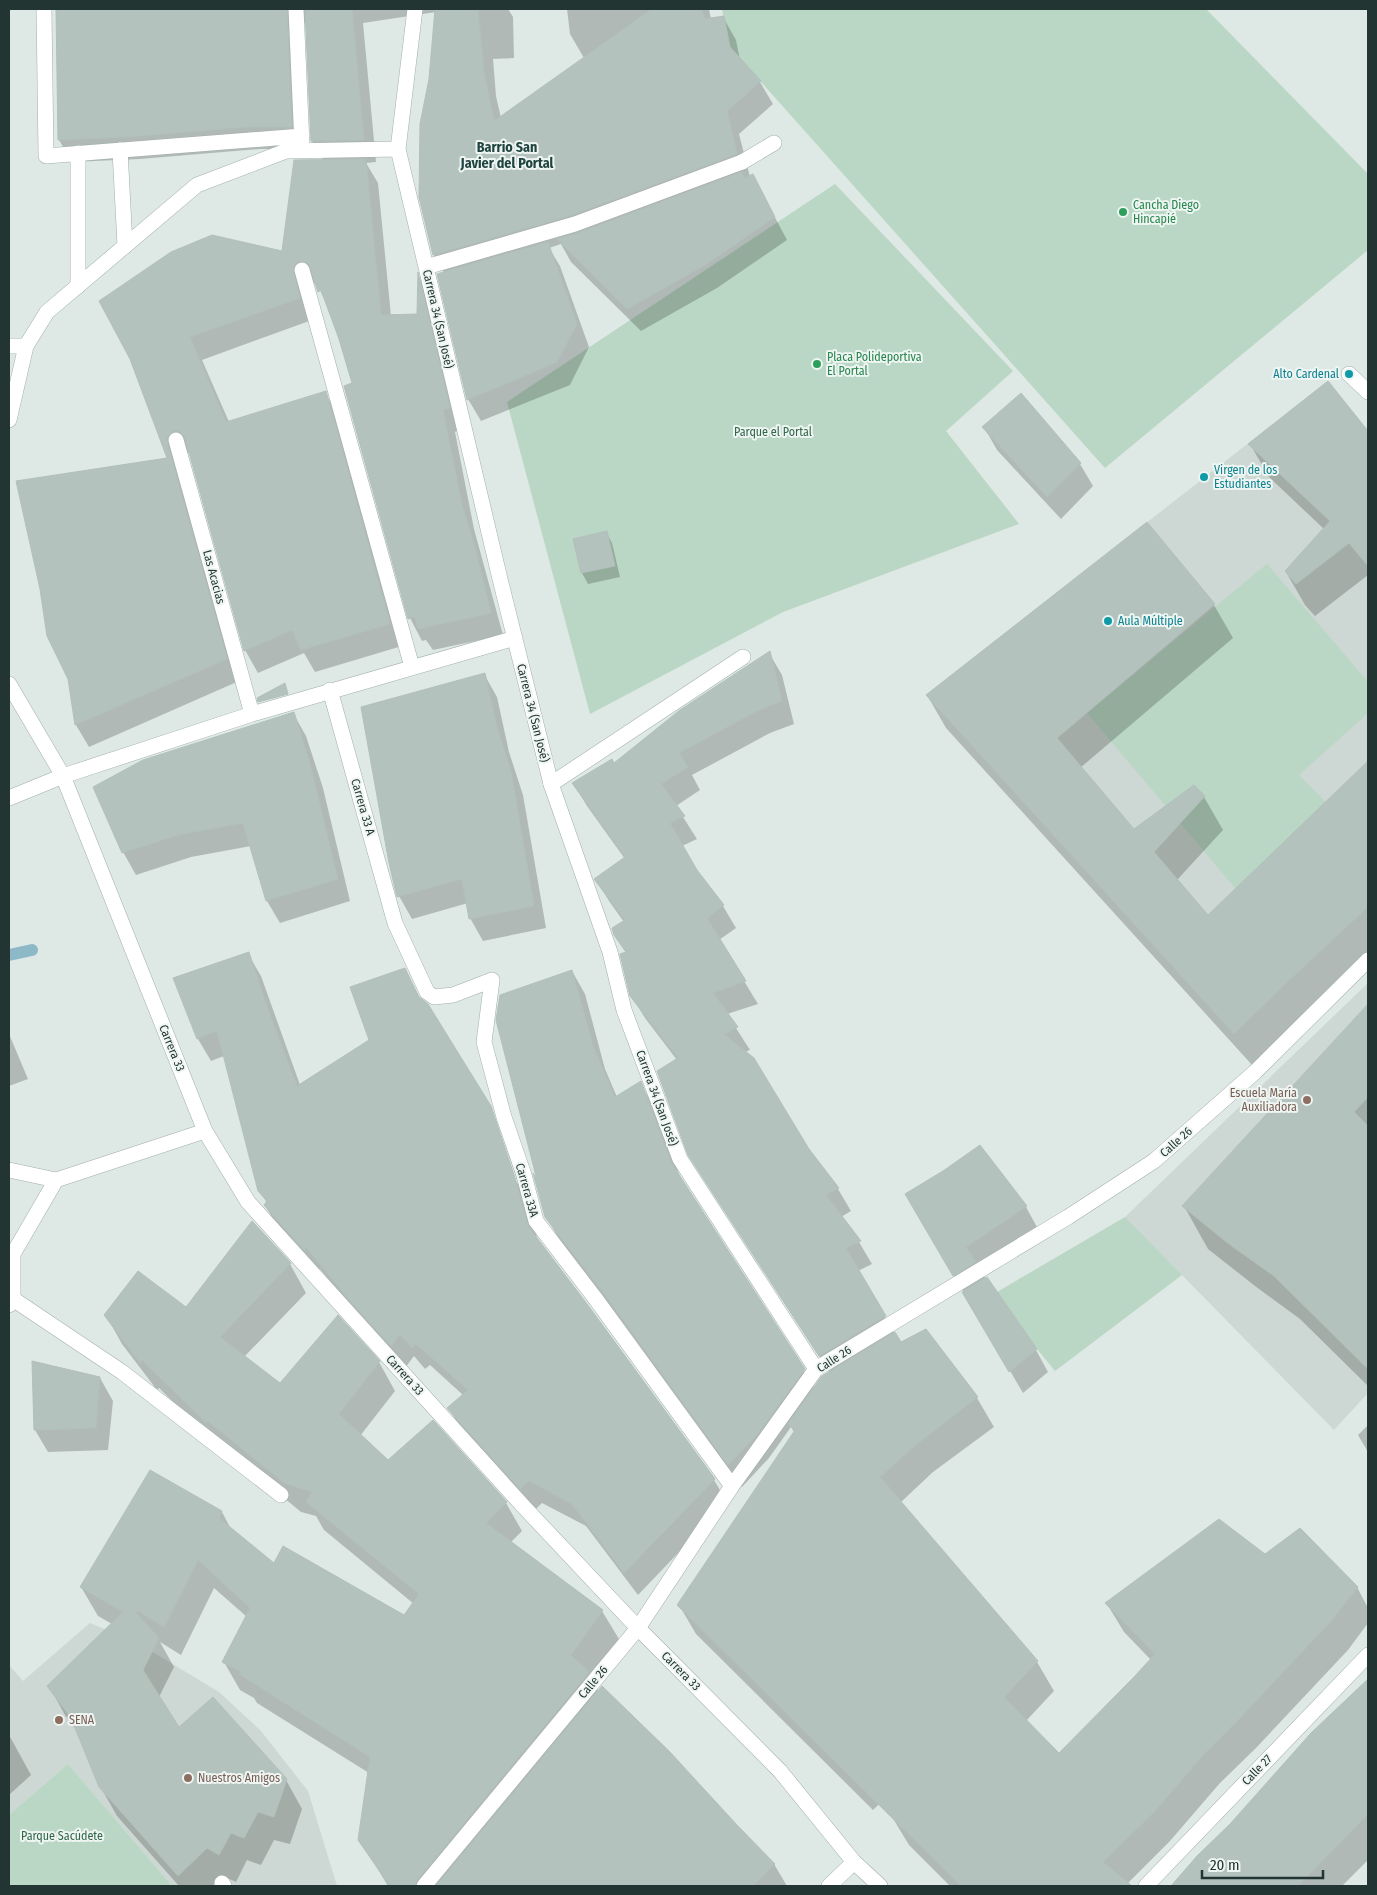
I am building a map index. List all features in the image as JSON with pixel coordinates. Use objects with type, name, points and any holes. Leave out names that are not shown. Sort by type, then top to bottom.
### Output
[{"type":"street","points":[[44,9],[46,156],[120,150],[302,144],[398,149]]},
{"type":"street","points":[[296,9],[302,144]]},
{"type":"street","name":"Carrera 34 (San José)","points":[[415,9],[398,149],[551,784],[610,952],[624,1010],[680,1160],[816,1369]]},
{"type":"street","points":[[426,267],[575,224],[742,162],[774,142]]},
{"type":"street","points":[[9,420],[26,346],[47,312],[197,185],[302,144]]},
{"type":"street","points":[[120,150],[125,246]]},
{"type":"street","points":[[78,153],[78,286]]},
{"type":"street","points":[[302,270],[412,667]]},
{"type":"street","points":[[9,346],[26,346]]},
{"type":"street","points":[[1349,374],[1368,392]]},
{"type":"street","name":"Las Acacias","points":[[176,440],[252,714]]},
{"type":"street","points":[[9,798],[63,776],[252,714],[515,638]]},
{"type":"street","points":[[551,784],[743,657]]},
{"type":"street","name":"Carrera 33","points":[[9,684],[63,776],[206,1131],[248,1202],[518,1500],[638,1628],[780,1771],[854,1862],[880,1886]]},
{"type":"street","name":"Carrera 33 A","points":[[330,690],[395,923]]},
{"type":"street","name":"Carrera 33A","points":[[395,923],[427,992],[434,997],[453,994],[492,980],[484,1042],[504,1117],[524,1175],[536,1221],[595,1298],[732,1486]]},
{"type":"street","name":"Calle 26","points":[[424,1886],[638,1628],[732,1486],[816,1369],[1068,1217],[1154,1161],[1255,1072],[1368,960]]},
{"type":"street","points":[[9,1170],[56,1180],[206,1131]]},
{"type":"street","points":[[56,1180],[13,1254],[11,1302],[122,1372],[281,1495]]},
{"type":"street","name":"Calle 27","points":[[1146,1886],[1368,1655]]},
{"type":"street","points":[[829,1886],[854,1862]]},
{"type":"shaded area","points":[[1328,381],[1368,431],[1368,907],[1283,985],[1234,1034],[926,695]]},
{"type":"shaded area","name":"Escuela María Auxiliadora","points":[[1368,983],[1368,1393],[1334,1430],[1125,1217]]},
{"type":"shaded area","name":"Nuestros Amigos","points":[[90,1623],[141,1645],[219,1692],[261,1731],[308,1791],[337,1886],[172,1886],[68,1764],[9,1815],[9,1665],[23,1681]]},
{"type":"green space","name":"Cancha Diego Hincapié","points":[[722,9],[1206,9],[1368,174],[1368,250],[1105,468],[730,47]]},
{"type":"green space","name":"Parque el Portal","points":[[835,184],[1013,371],[946,431],[1019,524],[783,612],[590,714],[507,402]]},
{"type":"green space","points":[[1267,564],[1368,682],[1368,713],[1299,775],[1326,802],[1236,889],[1087,713]]},
{"type":"green space","points":[[1125,1217],[1182,1275],[1055,1371],[997,1292]]},
{"type":"green space","name":"Parque Sacúdete","points":[[68,1764],[172,1886],[9,1886],[9,1815]]},
{"type":"building","points":[[56,9],[287,9],[292,127],[246,127],[126,137],[58,140]]},
{"type":"building","points":[[305,9],[352,9],[364,140],[311,141]]},
{"type":"building","points":[[435,9],[478,9],[484,72],[494,121],[652,9],[702,9],[704,19],[724,16],[730,47],[761,81],[727,111],[737,154],[572,215],[433,255],[419,197],[420,124],[429,79]]},
{"type":"building","points":[[366,159],[381,315],[417,314],[418,272],[450,407],[443,410],[462,505],[476,551],[491,613],[418,629],[415,617],[408,619],[344,386],[352,383],[339,339],[321,290],[318,292],[309,264],[300,261],[293,268],[300,298],[190,337],[226,422],[326,391],[390,624],[301,650],[292,630],[244,651],[185,438],[179,431],[173,431],[167,437],[167,442],[227,659],[75,725],[68,679],[47,636],[40,589],[16,481],[167,458],[130,359],[99,301],[171,252],[212,235],[282,251],[294,160]]},
{"type":"building","points":[[742,172],[744,178],[753,174],[775,217],[705,265],[627,309],[557,239],[578,233]]},
{"type":"building","points":[[548,242],[577,324],[557,362],[467,400],[437,274]]},
{"type":"building","points":[[1328,381],[1368,431],[1368,566],[1349,543],[1296,584],[1285,571],[1330,521],[1248,444]]},
{"type":"building","points":[[1021,393],[1081,463],[1047,497],[982,427]]},
{"type":"building","points":[[1147,522],[1215,604],[1057,738],[1134,829],[1194,785],[1205,796],[1154,852],[1208,915],[1368,761],[1368,907],[1234,1034],[926,695]]},
{"type":"building","points":[[607,531],[615,566],[581,573],[573,539]]},
{"type":"building","points":[[770,651],[782,701],[757,711],[679,753],[688,767],[661,784],[685,816],[670,823],[697,870],[724,905],[707,918],[746,981],[713,993],[738,1027],[724,1034],[754,1058],[809,1149],[839,1188],[826,1195],[861,1241],[846,1248],[886,1316],[819,1356],[688,1155],[657,1071],[678,1058],[630,996],[620,954],[626,952],[614,935],[612,928],[625,920],[594,879],[625,857],[572,783],[612,759],[614,763],[680,710]]},
{"type":"building","points":[[485,673],[497,728],[511,771],[534,906],[469,919],[462,879],[397,897],[389,863],[361,707]]},
{"type":"building","points":[[285,683],[288,694],[258,702],[257,698]]},
{"type":"building","points":[[294,712],[310,764],[338,879],[266,901],[243,823],[178,835],[122,853],[93,787],[143,760]]},
{"type":"building","points":[[249,952],[268,1010],[297,1086],[369,1040],[350,987],[405,968],[418,996],[428,1004],[491,1106],[515,1178],[528,1226],[715,1479],[624,1573],[572,1504],[529,1481],[520,1489],[447,1408],[468,1390],[416,1344],[412,1348],[400,1334],[391,1346],[350,1301],[306,1247],[304,1250],[264,1205],[267,1201],[258,1191],[217,1031],[197,1039],[173,978]]},
{"type":"building","points":[[572,970],[593,1046],[615,1097],[641,1081],[672,1164],[805,1369],[756,1436],[728,1465],[603,1292],[545,1217],[496,1020],[500,995]]},
{"type":"building","points":[[1368,1004],[1368,1097],[1354,1112],[1368,1126],[1368,1369],[1274,1276],[1229,1244],[1182,1206]]},
{"type":"building","points":[[980,1145],[1027,1206],[966,1247],[976,1262],[953,1276],[905,1194],[943,1171]]},
{"type":"building","points":[[252,1221],[291,1263],[220,1337],[280,1383],[338,1315],[380,1361],[339,1414],[388,1460],[433,1420],[507,1502],[486,1523],[603,1610],[571,1655],[589,1672],[417,1880],[415,1886],[390,1886],[358,1840],[370,1757],[239,1674],[241,1672],[222,1662],[250,1608],[198,1560],[164,1627],[138,1611],[136,1613],[159,1638],[143,1670],[179,1727],[213,1697],[287,1779],[274,1817],[258,1812],[244,1838],[231,1833],[219,1855],[207,1848],[178,1876],[99,1787],[71,1718],[47,1686],[123,1612],[80,1587],[150,1470],[222,1511],[219,1518],[274,1563],[283,1546],[404,1615],[419,1594],[306,1502],[312,1492],[284,1483],[208,1421],[206,1423],[142,1360],[140,1363],[104,1315],[138,1271],[186,1307]]},
{"type":"building","points":[[987,1277],[1037,1349],[1009,1372],[962,1292]]},
{"type":"building","points":[[926,1329],[978,1397],[917,1444],[880,1477],[1038,1661],[1004,1697],[1059,1753],[1155,1654],[1105,1603],[1219,1519],[1265,1554],[1300,1528],[1358,1587],[1331,1621],[1204,1754],[1154,1812],[1103,1862],[1132,1886],[961,1886],[677,1605],[795,1430],[788,1424],[822,1376],[895,1332],[901,1342]]},
{"type":"building","points":[[32,1361],[100,1377],[96,1428],[34,1430]]},
{"type":"building","points":[[1368,1679],[1368,1814],[1298,1886],[1171,1886],[1197,1856],[1230,1824],[1311,1733]]},
{"type":"building","points":[[602,1686],[670,1752],[775,1864],[753,1886],[436,1886]]},
{"type":"waterway","points":[[9,955],[32,950]]},
{"type":"place","name":"Cancha Diego Hincapié","points":[[1123,212]]},
{"type":"place","name":"Placa Polideportiva El Portal","points":[[817,364]]},
{"type":"place","name":"Alto Cardenal","points":[[1349,374]]},
{"type":"place","name":"Virgen de los Estudiantes","points":[[1204,477]]},
{"type":"place","name":"Aula Múltiple","points":[[1108,621]]},
{"type":"place","name":"Escuela María Auxiliadora","points":[[1307,1100]]},
{"type":"place","name":"SENA","points":[[59,1720]]},
{"type":"place","name":"Nuestros Amigos","points":[[188,1778]]},
{"type":"district","name":"Barrio San Javier del Portal","points":[[507,156]]}]
